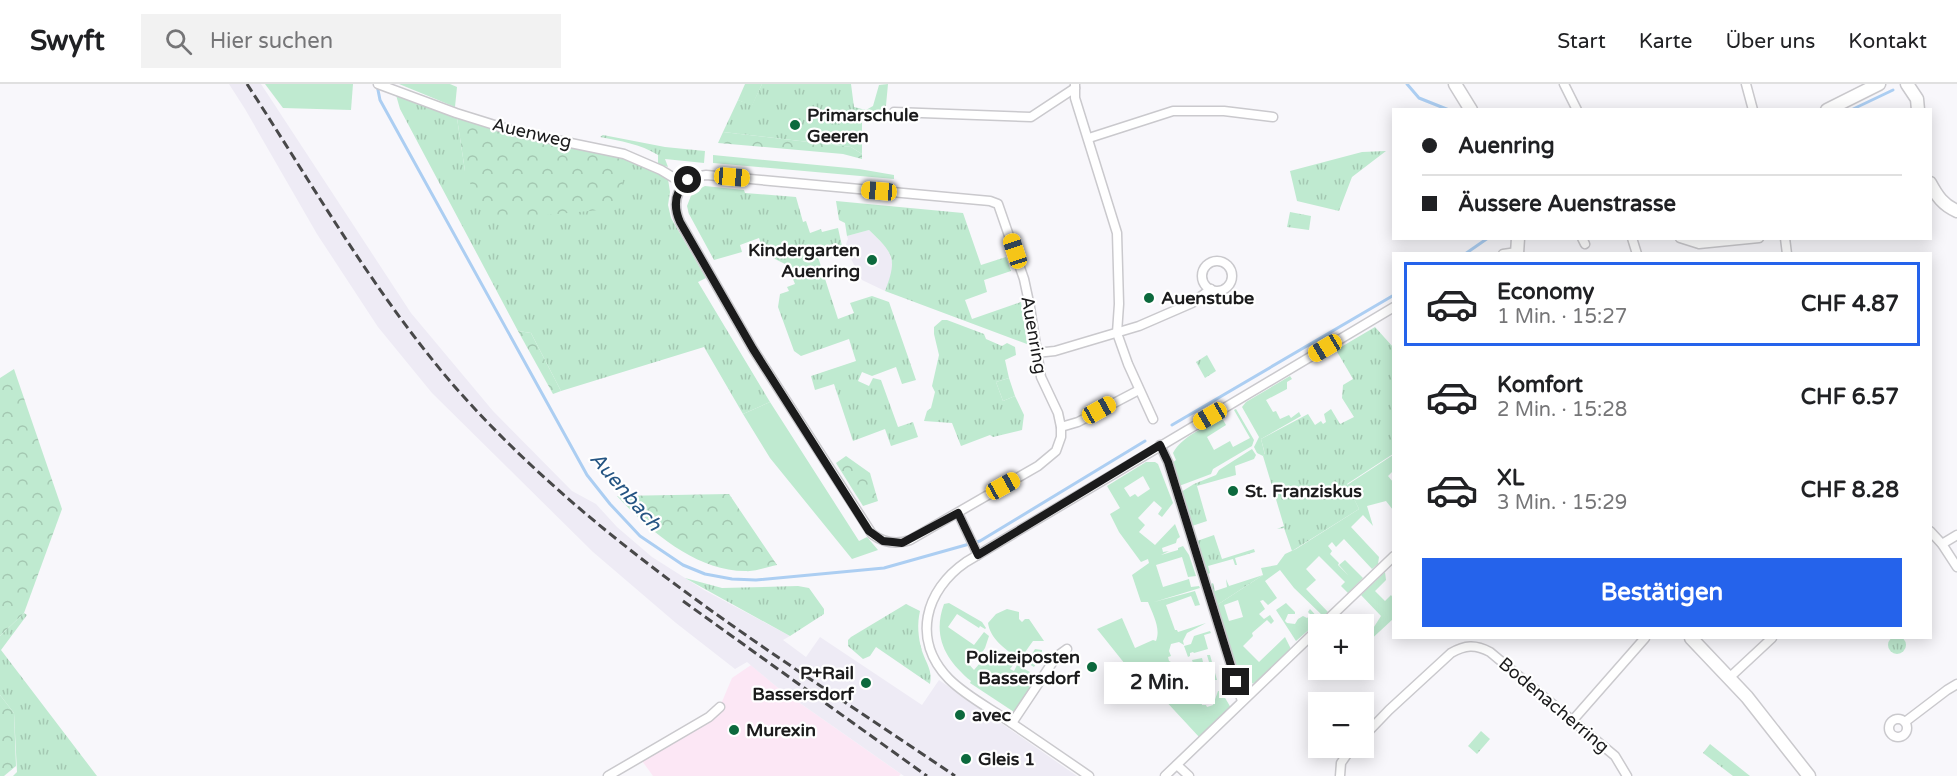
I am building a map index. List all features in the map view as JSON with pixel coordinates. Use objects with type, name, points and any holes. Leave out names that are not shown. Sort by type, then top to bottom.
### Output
[{"type":"main road","points":[[1455,84],[1470,108]]},
{"type":"main road","points":[[1831,108],[1880,84]]},
{"type":"main road","points":[[1906,84],[1914,92],[1918,108]]},
{"type":"main road","points":[[1932,186],[1938,197],[1957,211]]},
{"type":"main road","points":[[1692,639],[1747,697],[1809,776]]},
{"type":"street","points":[[1564,84],[1576,108]]},
{"type":"street","points":[[1746,84],[1752,108]]},
{"type":"street","name":"Auenweg","points":[[380,85],[456,113],[518,132],[624,154],[667,173],[684,184]]},
{"type":"street","points":[[894,112],[1031,117],[1075,86]]},
{"type":"street","points":[[1075,86],[1075,98],[1116,233],[1119,304],[1117,333],[1128,364],[1153,419]]},
{"type":"street","points":[[1089,138],[1173,111],[1224,111],[1272,117]]},
{"type":"street","name":"Auenring","points":[[684,184],[693,178],[706,175],[994,202],[1000,207],[1024,279],[1041,377],[1058,413],[1061,427]]},
{"type":"street","points":[[684,184],[678,191],[675,201],[680,222],[753,349],[869,531],[883,541],[902,543],[1048,460],[1058,446],[1061,427],[1078,422],[1139,390]]},
{"type":"street","points":[[1686,240],[1699,244],[1739,240]]},
{"type":"street","points":[[1036,353],[1055,351],[1140,326],[1192,303],[1210,289]]},
{"type":"street","points":[[1089,776],[948,679],[935,660],[928,640],[927,620],[934,594],[974,547],[1160,445],[1392,308]]},
{"type":"street","points":[[1160,445],[1168,462],[1242,701]]},
{"type":"street","points":[[958,513],[974,547]]},
{"type":"street","points":[[1932,533],[1957,567]]},
{"type":"street","points":[[1942,544],[1957,535]]},
{"type":"street","points":[[1333,614],[1392,558]]},
{"type":"street","points":[[1165,776],[1308,638]]},
{"type":"street","points":[[1573,720],[1644,639]]},
{"type":"street","points":[[1729,678],[1771,639]]},
{"type":"street","name":"Bodenacherring","points":[[1374,726],[1451,653],[1461,647],[1481,647],[1490,652],[1615,756],[1627,776]]},
{"type":"street","points":[[1012,723],[1056,657],[1067,649]]},
{"type":"street","points":[[1905,722],[1957,684]]},
{"type":"street","points":[[608,776],[709,717],[720,707]]},
{"type":"street","points":[[1340,776],[1341,763],[1344,758]]},
{"type":"street","points":[[1177,765],[1189,776]]},
{"type":"shaded area","points":[[229,84],[261,84],[411,313],[493,411],[572,491],[596,504],[617,527],[652,557],[704,590],[790,636],[783,640],[806,657],[820,637],[922,705],[939,680],[1077,776],[904,776],[777,687],[747,662],[735,669],[676,623],[593,552],[432,393],[378,327],[317,234]]},
{"type":"shaded area","name":"Kindergarten Auenring","points":[[869,230],[888,249],[894,269],[885,291],[862,280],[847,251],[847,236]]},
{"type":"shaded area","points":[[751,665],[777,687],[901,774],[899,776],[653,776],[640,758],[709,717],[721,704],[732,678]]},
{"type":"green space","points":[[265,84],[353,84],[351,110],[283,108]]},
{"type":"green space","points":[[399,84],[450,84],[457,87],[455,107]]},
{"type":"green space","points":[[745,84],[762,84],[752,106],[738,100]]},
{"type":"green space","name":"Primarschule Geeren","points":[[762,84],[851,84],[854,107],[866,110],[873,106],[879,85],[888,84],[885,116],[862,116],[862,154],[851,147],[723,132],[738,100],[752,105]]},
{"type":"green space","points":[[396,95],[457,118],[465,171],[625,158],[642,164],[668,179],[670,192],[668,205],[671,218],[706,278],[698,282],[770,402],[743,414],[704,347],[561,391],[531,333],[518,331],[400,109]]},
{"type":"green space","points":[[457,118],[540,142],[625,158],[620,208],[486,221],[465,171]]},
{"type":"green space","points":[[723,132],[851,147],[862,154],[862,159],[843,154],[718,143]]},
{"type":"green space","points":[[603,135],[665,147],[705,151],[704,163],[665,159],[668,167],[658,164],[658,155],[651,151],[630,143],[600,137]]},
{"type":"green space","points":[[1386,151],[1352,177],[1339,211],[1297,201],[1290,171],[1362,152]]},
{"type":"green space","points":[[713,155],[859,169],[894,175],[894,179],[713,163]]},
{"type":"green space","points":[[705,186],[744,190],[745,193],[796,197],[803,222],[806,221],[810,233],[821,229],[822,232],[838,228],[842,246],[817,254],[838,319],[854,313],[850,303],[872,296],[889,302],[916,380],[902,384],[896,367],[872,376],[862,372],[858,381],[869,386],[873,378],[881,380],[898,427],[913,422],[918,437],[891,446],[885,429],[853,441],[834,384],[815,390],[811,376],[856,361],[849,339],[801,356],[794,351],[778,307],[780,294],[789,291],[787,287],[795,284],[787,265],[765,254],[759,238],[740,245],[742,252],[714,260],[687,206],[692,193]]},
{"type":"green space","points":[[836,201],[963,213],[981,265],[1006,257],[1011,271],[984,280],[987,292],[965,300],[972,319],[1021,302],[1027,344],[885,291],[892,263],[888,251],[869,230],[847,236],[845,223],[839,220]]},
{"type":"green space","points":[[1290,212],[1311,216],[1309,230],[1287,227]]},
{"type":"green space","points":[[942,320],[984,334],[986,339],[1002,346],[1007,343],[1015,347],[1016,355],[1005,360],[1009,378],[996,382],[1003,401],[1015,396],[1024,415],[1022,430],[993,437],[990,435],[961,446],[952,423],[924,421],[927,411],[931,408],[935,392],[932,386],[939,355],[934,327]]},
{"type":"green space","points":[[1375,327],[1392,346],[1392,455],[1347,484],[1359,509],[1292,551],[1284,528],[1277,529],[1284,526],[1263,456],[1265,454],[1261,439],[1308,414],[1315,425],[1321,421],[1323,424],[1326,422],[1324,414],[1331,409],[1340,424],[1354,417],[1342,398],[1343,385],[1353,379],[1336,350]]},
{"type":"green space","points":[[518,331],[531,333],[561,391],[553,394]]},
{"type":"green space","points":[[1207,355],[1216,371],[1205,378],[1196,362]]},
{"type":"green space","points":[[14,369],[62,509],[24,613],[0,636],[0,378]]},
{"type":"green space","points":[[1290,376],[1292,379],[1287,382],[1287,389],[1266,400],[1280,419],[1289,415],[1291,418],[1299,412],[1301,416],[1261,439],[1265,455],[1263,456],[1257,453],[1254,447],[1259,437],[1242,407],[1246,402]]},
{"type":"green space","points":[[1009,378],[1015,396],[1003,401],[996,382]]},
{"type":"green space","points":[[770,402],[859,541],[867,537],[878,550],[852,559],[770,458],[743,414]]},
{"type":"green space","points":[[1236,409],[1254,440],[1252,446],[1213,469],[1211,474],[1179,486],[1172,463],[1176,460],[1173,453],[1188,437],[1222,418],[1226,425],[1207,437],[1214,450],[1230,441],[1233,447],[1250,438],[1234,410]]},
{"type":"green space","points":[[1252,449],[1256,455],[1254,459],[1235,466],[1236,475],[1197,486],[1207,521],[1192,526],[1181,492],[1216,475],[1219,470]]},
{"type":"green space","points":[[846,456],[870,473],[878,501],[863,506],[836,463]]},
{"type":"green space","points":[[1392,456],[1392,472],[1388,476],[1392,481],[1392,509],[1386,501],[1367,506],[1373,526],[1363,515],[1351,527],[1379,557],[1378,564],[1372,569],[1344,539],[1336,547],[1332,542],[1328,546],[1332,551],[1330,554],[1339,563],[1338,565],[1348,575],[1339,565],[1345,560],[1363,578],[1348,593],[1341,586],[1345,582],[1319,556],[1306,569],[1316,580],[1306,589],[1328,612],[1326,614],[1321,614],[1294,588],[1280,570],[1265,581],[1277,598],[1268,605],[1263,600],[1260,601],[1265,609],[1259,614],[1264,619],[1270,615],[1274,621],[1271,624],[1267,620],[1252,633],[1253,636],[1243,646],[1259,662],[1285,637],[1291,649],[1256,682],[1251,684],[1242,681],[1217,605],[1263,575],[1261,568],[1277,565],[1285,554],[1359,509],[1347,485]],"holes":[[[1238,600],[1243,617],[1229,621],[1224,605]]]},
{"type":"green space","points":[[1146,462],[1155,462],[1158,464],[1173,503],[1162,517],[1158,514],[1162,508],[1154,501],[1138,518],[1145,525],[1139,532],[1155,545],[1175,524],[1180,537],[1176,543],[1162,548],[1163,552],[1169,551],[1161,555],[1178,550],[1183,546],[1189,555],[1196,576],[1188,577],[1182,557],[1156,565],[1163,587],[1189,579],[1191,587],[1199,586],[1200,588],[1154,602],[1195,591],[1200,605],[1195,606],[1191,596],[1166,605],[1175,630],[1178,632],[1206,623],[1187,633],[1183,641],[1184,645],[1179,642],[1171,644],[1169,661],[1175,664],[1178,673],[1185,675],[1193,697],[1201,701],[1202,705],[1207,707],[1213,705],[1218,691],[1221,691],[1231,708],[1200,738],[1162,697],[1137,679],[1097,629],[1122,618],[1135,648],[1153,640],[1156,641],[1157,636],[1157,626],[1148,602],[1141,602],[1132,575],[1149,563],[1148,559],[1141,562],[1119,532],[1110,514],[1120,508],[1107,486]],"holes":[[[1143,476],[1150,489],[1138,497],[1135,494],[1130,497],[1124,488]]]},
{"type":"green space","points":[[729,494],[777,565],[749,571],[726,569],[708,564],[658,535],[617,496]]},
{"type":"green space","points":[[1214,535],[1222,559],[1254,549],[1255,552],[1235,558],[1237,565],[1233,559],[1208,566],[1210,573],[1208,574],[1197,541]]},
{"type":"green space","points":[[1385,572],[1386,580],[1375,591],[1385,601],[1391,595],[1392,596],[1392,620],[1374,637],[1374,627],[1381,616],[1361,595]]},
{"type":"green space","points":[[1263,575],[1217,605],[1211,584],[1213,583],[1215,591],[1227,587],[1226,579],[1229,586]]},
{"type":"green space","points":[[685,578],[722,588],[798,586],[809,588],[824,609],[824,614],[790,636]]},
{"type":"green space","points":[[949,603],[982,622],[986,628],[980,626],[979,628],[957,614],[948,627],[974,645],[984,632],[989,636],[979,657],[974,653],[966,661],[974,670],[980,663],[979,659],[983,661],[987,659],[984,653],[996,649],[1013,660],[1014,664],[1010,669],[1014,671],[1017,665],[1030,672],[1027,679],[1032,684],[1014,712],[970,683],[971,681],[948,656],[940,627],[944,604]]},
{"type":"green space","points":[[1286,603],[1295,614],[1288,614],[1285,621],[1295,624],[1303,616],[1308,617],[1308,630],[1296,641],[1276,610]]},
{"type":"green space","points":[[906,604],[920,611],[919,636],[930,671],[930,684],[876,647],[870,656],[863,659],[848,646],[848,640],[851,637]]},
{"type":"green space","points":[[1007,609],[1019,612],[1019,619],[1022,622],[1029,619],[1044,641],[1033,641],[1023,655],[1029,659],[1035,649],[1042,650],[1042,655],[1034,667],[999,644],[990,631],[988,623],[996,614]]},
{"type":"green space","points":[[24,613],[27,615],[1,650],[97,776],[13,776],[17,772],[14,713],[0,695],[0,636]]},
{"type":"green space","points":[[1210,631],[1211,633],[1204,635],[1208,649],[1190,653],[1188,657],[1184,646],[1191,644],[1194,636]]},
{"type":"green space","points":[[1891,639],[1903,639],[1905,642],[1903,651],[1897,654],[1891,651],[1888,645]]},
{"type":"green space","points":[[1207,655],[1210,655],[1217,680],[1210,678],[1205,682],[1199,671],[1196,672],[1192,660],[1202,658],[1205,670],[1211,669]]},
{"type":"green space","points":[[0,695],[14,713],[16,766],[4,776],[0,776]]},
{"type":"green space","points":[[1481,731],[1490,739],[1477,754],[1468,746]]},
{"type":"green space","points":[[1710,744],[1750,776],[1733,776],[1703,753]]},
{"type":"waterway","points":[[1407,84],[1419,98],[1444,108]]},
{"type":"waterway","name":"Auenbach","points":[[377,85],[380,100],[587,475],[640,536],[683,565],[705,574],[732,579],[756,580],[884,568],[980,541],[1145,441]]},
{"type":"waterway","points":[[1855,108],[1893,90]]},
{"type":"waterway","name":"Auenbach","points":[[1468,252],[1485,240]]},
{"type":"waterway","name":"Auenbach","points":[[1172,425],[1392,296]]},
{"type":"railway","points":[[247,84],[371,277],[455,387],[510,445],[568,499],[692,597],[955,776]]},
{"type":"railway","points":[[683,601],[927,776]]},
{"type":"place","name":"Primarschule Geeren","points":[[795,125]]},
{"type":"place","name":"Kindergarten Auenring","points":[[872,260]]},
{"type":"place","name":"Auenstube","points":[[1149,298]]},
{"type":"place","name":"St. Franziskus","points":[[1233,491]]},
{"type":"place","name":"Polizeiposten Bassersdorf","points":[[1092,667]]},
{"type":"place","name":"P+Rail Bassersdorf","points":[[866,683]]},
{"type":"place","name":"avec","points":[[960,715]]},
{"type":"place","name":"Murexin","points":[[734,730]]},
{"type":"place","name":"Gleis 1","points":[[966,759]]},
{"type":"route","points":[[688,180],[675,201],[680,222],[753,349],[875,537],[883,541],[902,543],[958,513],[978,555],[1160,445],[1168,462],[1236,682]]}]
